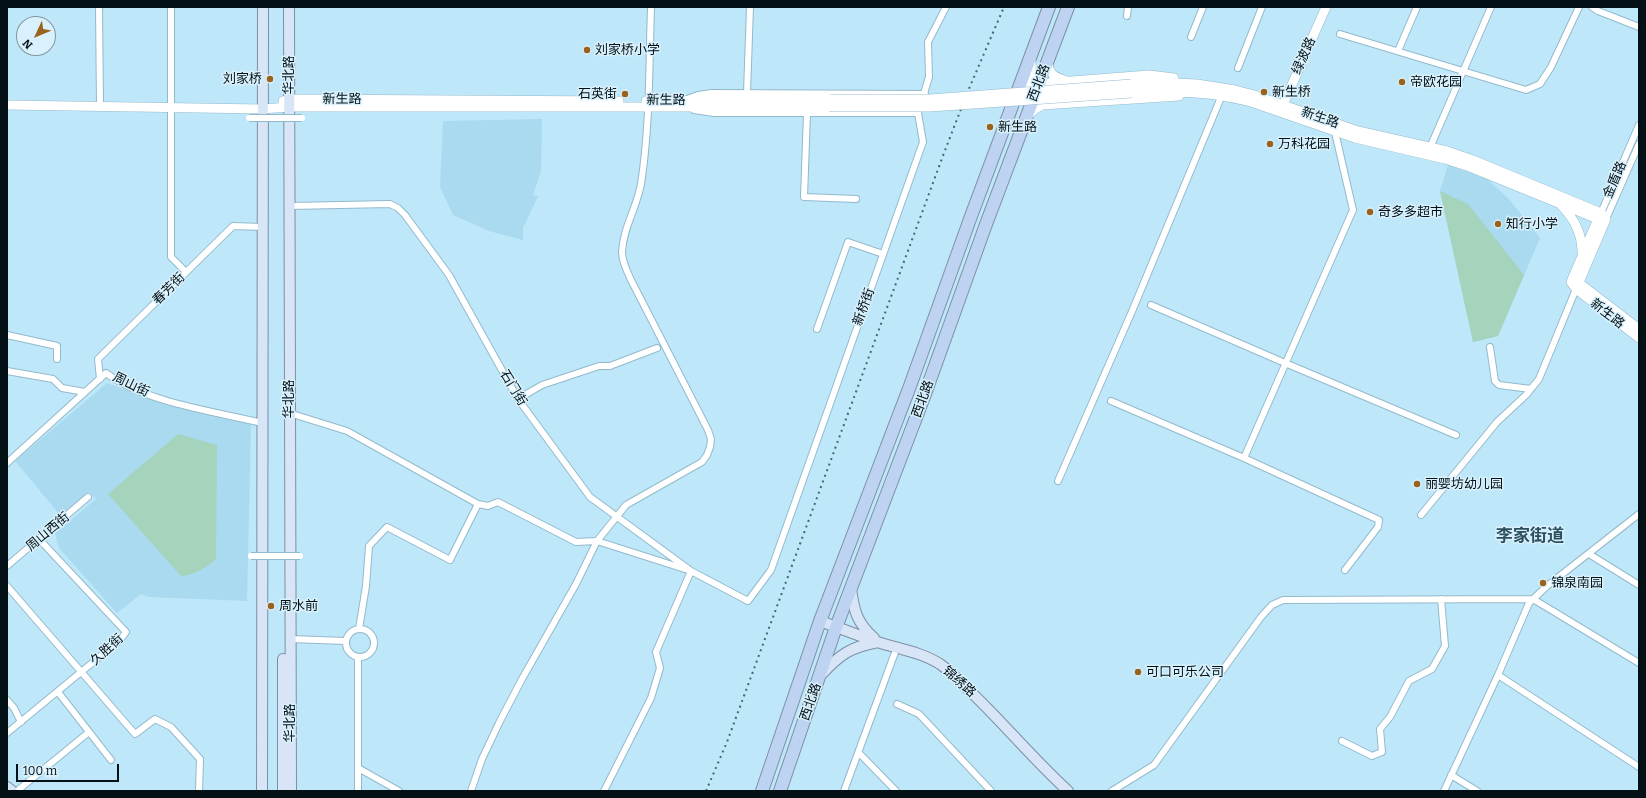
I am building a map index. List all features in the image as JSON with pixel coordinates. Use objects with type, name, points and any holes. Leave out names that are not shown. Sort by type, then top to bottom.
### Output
[{"type":"highway","name":"西北路","points":[[780,791],[836,627],[925,394],[1026,120],[1035,102],[1030,85],[1031,56],[1049,7]]},
{"type":"highway","name":"西北路","points":[[762,791],[820,621],[910,386],[970,218],[1030,85],[1048,59],[1068,7]]},
{"type":"main road","name":"华北路","points":[[262,791],[263,7]]},
{"type":"main road","name":"华北路","points":[[289,7],[291,791]]},
{"type":"main road","name":"绿波路","points":[[1283,105],[1326,7]]},
{"type":"main road","points":[[1048,59],[1048,68],[1051,73],[1056,78],[1070,82]]},
{"type":"main road","points":[[1030,85],[1149,76],[1178,79],[1197,84]]},
{"type":"main road","name":"新生路","points":[[7,105],[262,108],[289,103],[829,103],[930,107],[1132,89],[1178,83],[1197,84],[1235,90],[1358,131],[1428,151],[1558,203],[1602,217]]},
{"type":"main road","name":"新生路","points":[[1132,89],[1178,90],[1222,95],[1251,102],[1335,132],[1377,144],[1428,151],[1473,160],[1602,217]]},
{"type":"main road","points":[[1035,102],[1222,95]]},
{"type":"main road","points":[[1558,203],[1576,224],[1581,236],[1582,256]]},
{"type":"main road","points":[[1575,285],[1582,256],[1602,217]]},
{"type":"main road","points":[[1575,285],[1602,217]]},
{"type":"main road","name":"新生路","points":[[1575,285],[1639,329]]},
{"type":"main road","name":"新生路","points":[[1575,285],[1639,338]]},
{"type":"main road","points":[[851,589],[858,620],[865,630],[878,642]]},
{"type":"main road","name":"华北路","points":[[283,791],[283,658],[290,609]]},
{"type":"main road","name":"锦绣路","points":[[820,621],[878,642],[927,657],[951,673],[1068,791]]},
{"type":"main road","points":[[262,628],[268,666],[268,791]]},
{"type":"main road","points":[[820,676],[836,659],[846,652],[860,646],[878,642]]},
{"type":"main road","points":[[7,787],[12,791]]},
{"type":"street","points":[[99,7],[100,106]]},
{"type":"street","points":[[171,7],[171,257],[186,272]]},
{"type":"street","points":[[471,791],[482,759],[500,721],[576,584],[597,541],[626,505],[696,466],[707,455],[710,447],[711,439],[708,430],[623,262],[623,244],[640,185],[648,104],[651,7]]},
{"type":"street","points":[[747,94],[750,7]]},
{"type":"street","points":[[683,104],[714,113],[918,113],[929,77],[928,42],[946,7]]},
{"type":"street","points":[[1127,16],[1128,7]]},
{"type":"street","points":[[1191,37],[1203,7]]},
{"type":"street","points":[[1238,68],[1262,7]]},
{"type":"street","points":[[1398,51],[1417,7]]},
{"type":"street","points":[[1428,151],[1490,7]]},
{"type":"street","points":[[1340,34],[1526,90],[1540,84],[1551,67],[1579,7]]},
{"type":"street","points":[[1592,7],[1598,11],[1639,27]]},
{"type":"street","points":[[683,104],[698,95],[712,93],[925,94]]},
{"type":"street","points":[[1058,481],[1133,309],[1222,95]]},
{"type":"street","points":[[940,108],[978,108],[1035,102]]},
{"type":"street","points":[[807,113],[804,197],[856,199]]},
{"type":"street","name":"新桥街","points":[[748,601],[771,570],[923,142],[918,113]]},
{"type":"street","points":[[249,118],[302,118]]},
{"type":"street","name":"金盾路","points":[[1602,217],[1639,126]]},
{"type":"street","points":[[1244,458],[1353,210],[1335,132]]},
{"type":"street","name":"金盾路","points":[[1602,217],[1639,144]]},
{"type":"street","name":"石门街","points":[[289,206],[390,204],[398,208],[405,215],[449,275],[518,399],[590,497],[691,572],[748,601]]},
{"type":"street","name":"春芳街","points":[[100,379],[98,359],[233,226],[262,227]]},
{"type":"street","points":[[816,329],[848,242],[883,254]]},
{"type":"street","points":[[1421,515],[1497,422],[1531,389],[1539,379],[1575,285]]},
{"type":"street","points":[[1151,305],[1456,435]]},
{"type":"street","points":[[7,335],[57,346],[57,359]]},
{"type":"street","points":[[1490,347],[1495,381],[1499,385],[1531,389]]},
{"type":"street","points":[[518,399],[542,385],[599,366],[610,366],[657,348]]},
{"type":"street","points":[[7,371],[53,379],[62,388],[85,392]]},
{"type":"street","name":"周山街","points":[[7,463],[106,373],[118,382],[164,400],[262,423]]},
{"type":"street","points":[[1111,401],[1244,458],[1379,520],[1378,527],[1345,570]]},
{"type":"street","points":[[289,413],[348,430],[478,504],[488,506],[498,502],[576,542],[597,541],[691,572],[656,652],[660,668],[651,698],[604,791]]},
{"type":"street","name":"周山西街","points":[[7,566],[88,497]]},
{"type":"street","points":[[359,629],[366,586],[369,546],[387,527],[450,560],[478,504]]},
{"type":"street","points":[[1444,791],[1498,675],[1526,609],[1533,599],[1547,586],[1639,514]]},
{"type":"street","name":"久胜街","points":[[7,733],[120,640],[126,632],[39,539]]},
{"type":"street","points":[[1588,554],[1639,585]]},
{"type":"street","points":[[251,556],[300,556]]},
{"type":"street","points":[[7,586],[135,734],[155,719],[171,727],[200,758],[199,791]]},
{"type":"street","points":[[1342,741],[1372,756],[1382,752],[1380,728],[1390,717],[1409,681],[1432,669],[1445,646],[1441,599]]},
{"type":"street","points":[[1112,791],[1154,765],[1261,617],[1272,605],[1283,600],[1533,599],[1639,663]]},
{"type":"street","points":[[359,629],[372,635],[374,644],[371,652],[358,658],[350,654],[347,650],[346,641],[351,633],[359,629]]},
{"type":"street","points":[[290,639],[346,641]]},
{"type":"street","points":[[844,791],[897,647]]},
{"type":"street","points":[[358,658],[358,791]]},
{"type":"street","points":[[1498,675],[1638,765]]},
{"type":"street","points":[[58,692],[111,760]]},
{"type":"street","points":[[7,700],[14,708],[21,722]]},
{"type":"street","points":[[897,704],[919,714],[991,791]]},
{"type":"street","points":[[17,791],[89,732]]},
{"type":"street","points":[[859,752],[896,791]]},
{"type":"street","points":[[358,768],[399,791]]},
{"type":"street","points":[[1451,775],[1477,791]]},
{"type":"shaded area","points":[[542,119],[541,171],[533,195],[538,196],[523,228],[523,240],[489,231],[453,215],[440,187],[443,121]]},
{"type":"shaded area","points":[[1448,165],[1487,179],[1508,198],[1540,238],[1498,336],[1473,342],[1440,191]]},
{"type":"shaded area","points":[[107,383],[156,400],[251,424],[247,601],[149,597],[141,594],[117,613],[59,548],[55,533],[96,499],[89,492],[60,515],[15,461]]},
{"type":"green space","points":[[1440,191],[1468,204],[1524,275],[1498,336],[1473,342]]},
{"type":"green space","points":[[178,434],[217,445],[216,559],[200,570],[181,576],[108,494]]},
{"type":"railway","points":[[706,791],[727,742],[944,153],[968,91],[1004,7]]},
{"type":"place","name":"刘家桥小学","points":[[587,50]]},
{"type":"place","name":"刘家桥","points":[[270,79]]},
{"type":"place","name":"帝欧花园","points":[[1402,82]]},
{"type":"place","name":"新生桥","points":[[1264,92]]},
{"type":"place","name":"石英街","points":[[625,94]]},
{"type":"place","name":"新生路","points":[[990,127]]},
{"type":"place","name":"万科花园","points":[[1270,144]]},
{"type":"place","name":"奇多多超市","points":[[1370,212]]},
{"type":"place","name":"知行小学","points":[[1498,224]]},
{"type":"place","name":"丽婴坊幼儿园","points":[[1417,484]]},
{"type":"place","name":"锦泉南园","points":[[1543,583]]},
{"type":"place","name":"周水前","points":[[271,606]]},
{"type":"place","name":"可口可乐公司","points":[[1138,672]]},
{"type":"district","name":"李家街道","points":[[1530,536]]}]
